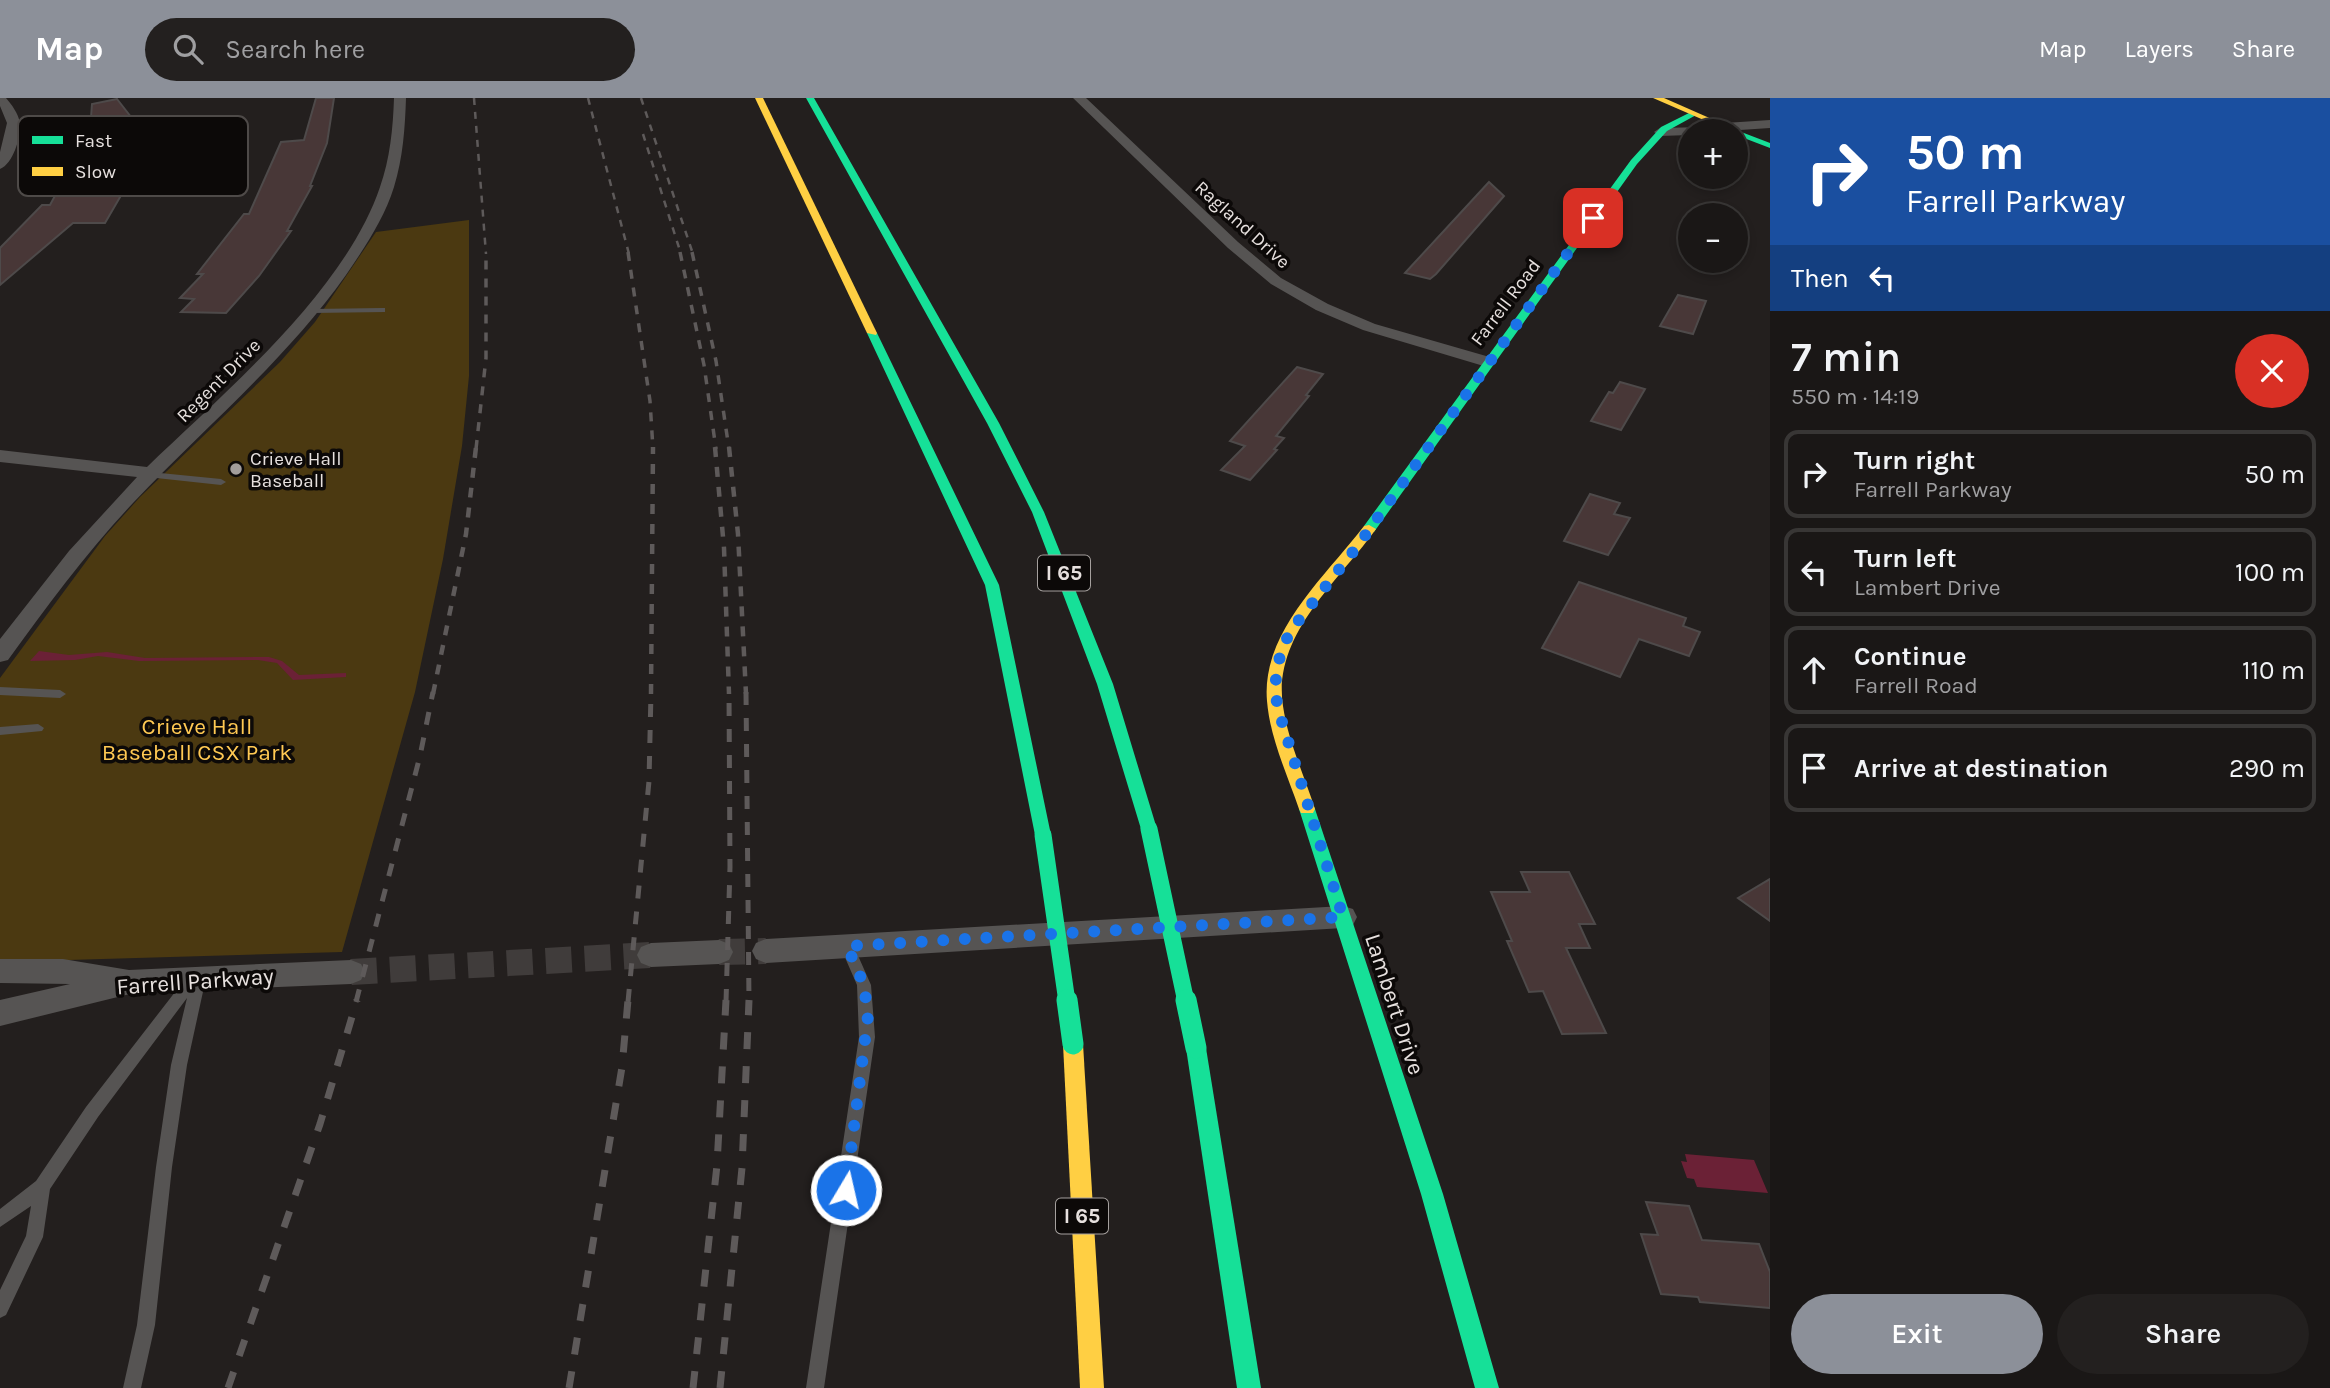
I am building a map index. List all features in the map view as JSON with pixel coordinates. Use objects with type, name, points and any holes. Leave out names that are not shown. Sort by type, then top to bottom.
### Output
[{"type":"main road","name":"I 65","points":[[760,98],[992,585],[1043,835],[1073,1044],[1092,1388]]},
{"type":"main road","name":"I 65","points":[[810,98],[993,424],[1038,512],[1065,575],[1105,684],[1149,829],[1196,1048],[1250,1388]]},
{"type":"main road","points":[[1657,98],[1705,119]]},
{"type":"main road","name":"Farrell Road","points":[[1312,601],[1387,504],[1627,171],[1660,132],[1676,120],[1694,114]]},
{"type":"main road","points":[[1748,138],[1768,145]]},
{"type":"main road","name":"Lambert Drive","points":[[1312,601],[1284,643],[1275,690],[1282,730],[1432,1194],[1487,1388]]},
{"type":"street","name":"Regent Drive","points":[[0,655],[78,553],[151,474],[244,387],[312,311],[362,240],[382,199],[395,152],[400,98]]},
{"type":"street","name":"Ragland Drive","points":[[1079,98],[1233,245],[1276,282],[1322,307],[1369,327],[1487,362]]},
{"type":"street","points":[[0,99],[10,109],[15,124],[0,165]]},
{"type":"street","points":[[1748,129],[1770,124]]},
{"type":"street","points":[[1660,132],[1678,132]]},
{"type":"street","points":[[0,456],[151,474]]},
{"type":"street","points":[[766,951],[1343,917]]},
{"type":"street","points":[[652,955],[719,952]]},
{"type":"street","points":[[0,971],[63,971],[134,981]]},
{"type":"street","name":"Farrell Parkway","points":[[0,1013],[134,981],[351,972]]},
{"type":"lane","points":[[312,311],[382,310]]},
{"type":"lane","points":[[151,474],[221,482]]},
{"type":"lane","points":[[0,691],[60,694]]},
{"type":"lane","points":[[0,731],[38,728]]},
{"type":"lane","points":[[815,1388],[867,1037],[864,985],[847,946]]},
{"type":"lane","points":[[0,1219],[42,1187],[92,1112],[197,978]]},
{"type":"lane","points":[[132,1388],[146,1325],[179,1065],[197,978]]},
{"type":"lane","points":[[0,1309],[34,1237],[42,1187]]},
{"type":"green space","name":"Crieve Hall Baseball CSX Park","points":[[469,220],[469,376],[462,446],[443,559],[415,692],[342,952],[0,962],[0,678],[105,536],[140,497],[280,362],[315,322],[376,232]]},
{"type":"shaded area","points":[[39,651],[69,655],[107,652],[145,658],[269,657],[282,661],[299,675],[346,673],[346,677],[293,680],[277,663],[258,660],[139,661],[98,656],[75,660],[30,661]]},
{"type":"shaded area","points":[[1685,1154],[1754,1160],[1768,1193],[1697,1187],[1694,1179],[1687,1178],[1681,1161],[1687,1162]]},
{"type":"building","points":[[316,98],[334,98],[327,143],[312,186],[287,231],[291,231],[259,276],[226,313],[181,312],[194,299],[180,298],[203,274],[197,274],[244,214],[249,214],[281,142],[304,140]]},
{"type":"building","points":[[117,99],[130,116],[91,116],[92,104]]},
{"type":"building","points":[[1489,182],[1504,196],[1436,274],[1430,279],[1405,273]]},
{"type":"building","points":[[55,196],[121,196],[105,223],[73,223],[0,285],[0,248],[42,205],[50,205]]},
{"type":"building","points":[[1678,295],[1706,301],[1693,334],[1660,326]]},
{"type":"building","points":[[1297,367],[1323,374],[1306,395],[1309,396],[1276,436],[1284,438],[1274,449],[1277,450],[1250,480],[1221,470],[1245,446],[1230,441]]},
{"type":"building","points":[[1620,382],[1645,389],[1621,430],[1591,421],[1609,392],[1613,393]]},
{"type":"building","points":[[1590,494],[1620,503],[1614,514],[1630,518],[1608,555],[1564,541]]},
{"type":"building","points":[[1579,582],[1686,618],[1683,626],[1700,632],[1689,656],[1639,639],[1620,677],[1542,648]]},
{"type":"building","points":[[1521,872],[1569,872],[1595,924],[1579,924],[1590,948],[1566,948],[1606,1033],[1562,1034],[1543,991],[1529,992],[1507,941],[1512,941],[1491,892],[1530,892]]},
{"type":"building","points":[[1770,879],[1770,921],[1738,898]]},
{"type":"building","points":[[1646,1202],[1689,1206],[1702,1240],[1759,1244],[1770,1272],[1770,1308],[1700,1302],[1698,1297],[1661,1294],[1641,1234],[1658,1235]]},
{"type":"tunnel","points":[[719,952],[766,951]]},
{"type":"tunnel","points":[[351,972],[651,955]]},
{"type":"railway","points":[[474,98],[486,254]]},
{"type":"railway","points":[[588,98],[629,254]]},
{"type":"railway","points":[[641,98],[693,254]]},
{"type":"railway","points":[[643,134],[681,254]]},
{"type":"railway","points":[[628,252],[650,401],[653,449]]},
{"type":"railway","points":[[680,252],[704,365],[716,449]]},
{"type":"railway","points":[[692,252],[716,361],[729,449]]},
{"type":"railway","points":[[476,449],[486,358],[486,254]]},
{"type":"railway","points":[[433,694],[466,534],[476,447]]},
{"type":"railway","points":[[715,447],[724,548],[729,694]]},
{"type":"railway","points":[[729,447],[738,534],[746,694]]},
{"type":"railway","points":[[651,694],[653,449]]},
{"type":"railway","points":[[356,1002],[420,756],[433,692]]},
{"type":"railway","points":[[628,1002],[649,781],[651,692]]},
{"type":"railway","points":[[726,1002],[730,867],[729,692]]},
{"type":"railway","points":[[746,692],[749,1000]]},
{"type":"railway","points":[[228,1388],[320,1124],[357,1000]]},
{"type":"railway","points":[[569,1388],[622,1067],[628,1000]]},
{"type":"railway","points":[[693,1388],[717,1165],[726,1000]]},
{"type":"railway","points":[[720,1388],[742,1168],[749,1000]]},
{"type":"traffic: fast","points":[[810,98],[993,423],[1038,512],[1105,684],[1149,829]]},
{"type":"traffic: fast","points":[[1369,529],[1634,162],[1664,129],[1694,114]]},
{"type":"traffic: fast","points":[[1748,137],[1770,146]]},
{"type":"traffic: fast","points":[[872,333],[992,585],[1043,835]]},
{"type":"traffic: fast","points":[[1307,809],[1432,1194],[1487,1388]]},
{"type":"traffic: fast","points":[[1149,829],[1196,1048]]},
{"type":"traffic: fast","points":[[1043,835],[1073,1044]]},
{"type":"traffic: fast","points":[[1196,1048],[1249,1388]]},
{"type":"traffic: slow","points":[[759,98],[872,333]]},
{"type":"traffic: slow","points":[[1657,98],[1707,119]]},
{"type":"traffic: slow","points":[[1307,809],[1278,718],[1274,689],[1277,667],[1284,646],[1296,625],[1369,529]]},
{"type":"traffic: slow","points":[[1073,1044],[1092,1388]]},
{"type":"place","name":"Crieve Hall Baseball","points":[[236,469]]},
{"type":"route","points":[[846,1190],[868,1016],[864,985],[847,946],[1343,917],[1282,730],[1275,690],[1277,667],[1284,643],[1326,582],[1356,548],[1593,218]]}]
